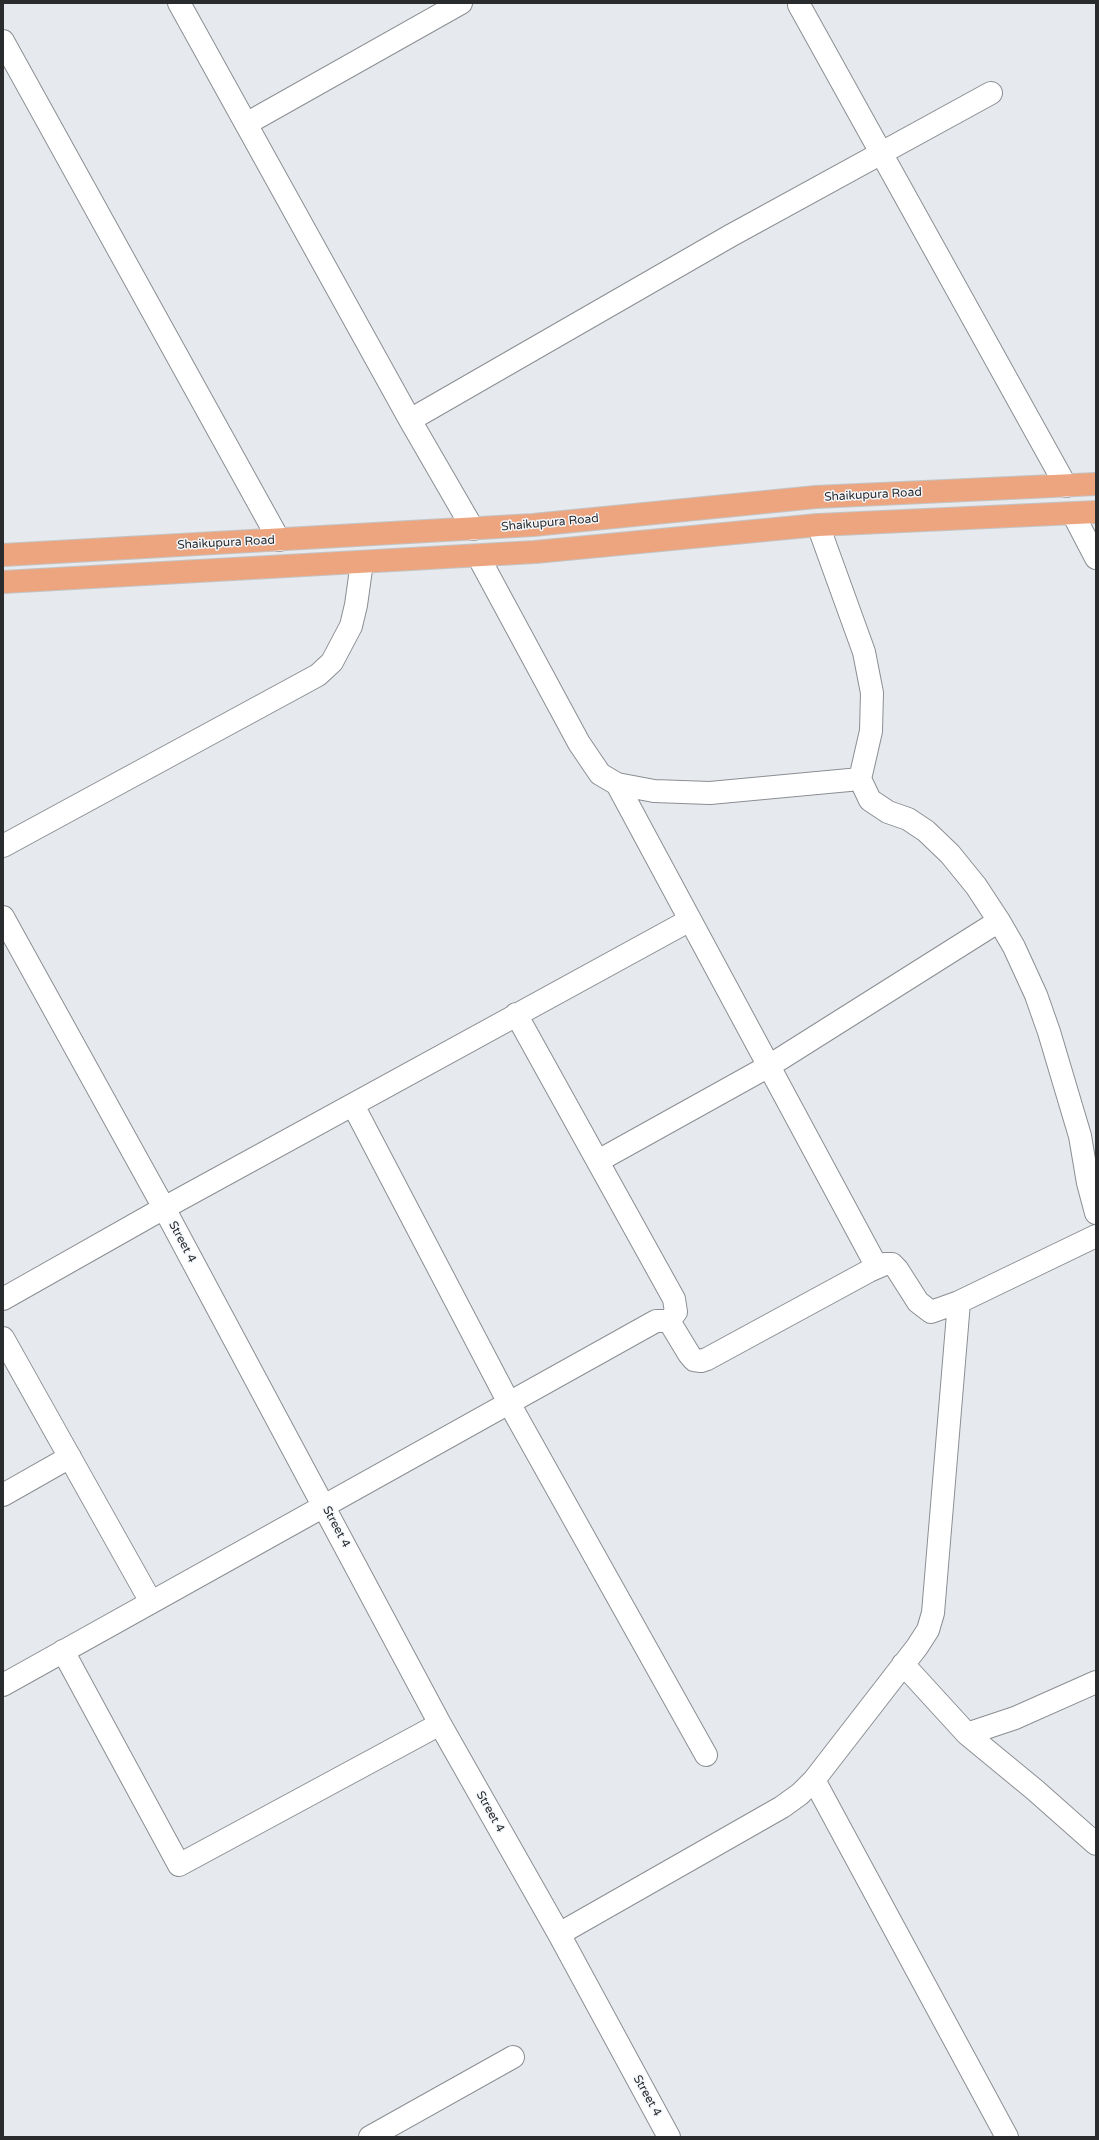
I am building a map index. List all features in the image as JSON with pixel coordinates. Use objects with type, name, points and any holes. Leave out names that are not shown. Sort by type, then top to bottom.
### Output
[{"type":"main road","name":"Shaikupura Road","points":[[3,555],[473,529],[533,525],[816,498],[1096,484]]},
{"type":"main road","points":[[3,582],[478,556],[818,525],[1096,512]]},
{"type":"street","points":[[179,3],[410,420],[473,529]]},
{"type":"street","points":[[246,124],[461,3]]},
{"type":"street","points":[[799,5],[1066,486]]},
{"type":"street","points":[[3,41],[279,540]]},
{"type":"street","points":[[410,420],[880,152],[990,93]]},
{"type":"street","points":[[1073,514],[1096,558]]},
{"type":"street","points":[[818,525],[864,652],[872,693],[870,731],[860,779],[870,800],[888,812],[908,819],[926,831],[950,854],[976,886],[1000,921],[1036,995],[1049,1032],[1080,1136],[1088,1184],[1096,1213]]},
{"type":"street","points":[[478,556],[579,743],[600,774],[617,784],[654,792],[710,793],[860,779]]},
{"type":"street","points":[[3,846],[318,675],[332,662],[351,626],[356,605],[362,562]]},
{"type":"street","points":[[617,784],[877,1267]]},
{"type":"street","name":"Street 4","points":[[3,917],[164,1208],[440,1724],[559,1934],[669,2137]]},
{"type":"street","points":[[3,1299],[164,1208],[690,920]]},
{"type":"street","points":[[598,1160],[768,1066],[1000,921]]},
{"type":"street","points":[[516,1014],[674,1299],[676,1312],[670,1321]]},
{"type":"street","points":[[353,1105],[509,1403],[706,1755]]},
{"type":"street","points":[[670,1321],[694,1360],[707,1359],[885,1264],[892,1264],[897,1269],[918,1302],[932,1312],[959,1302],[1096,1236]]},
{"type":"street","points":[[559,1934],[782,1807],[800,1794],[814,1780],[928,1630],[933,1612],[959,1302]]},
{"type":"street","points":[[3,1685],[656,1321],[670,1321]]},
{"type":"street","points":[[3,1338],[151,1602]]},
{"type":"street","points":[[3,1495],[70,1457]]},
{"type":"street","points":[[63,1651],[179,1866],[440,1724]]},
{"type":"street","points":[[903,1664],[967,1734],[1035,1790],[1096,1844]]},
{"type":"street","points":[[967,1734],[1015,1718],[1096,1682]]},
{"type":"street","points":[[814,1780],[1008,2137]]},
{"type":"street","points":[[370,2137],[513,2057]]}]
